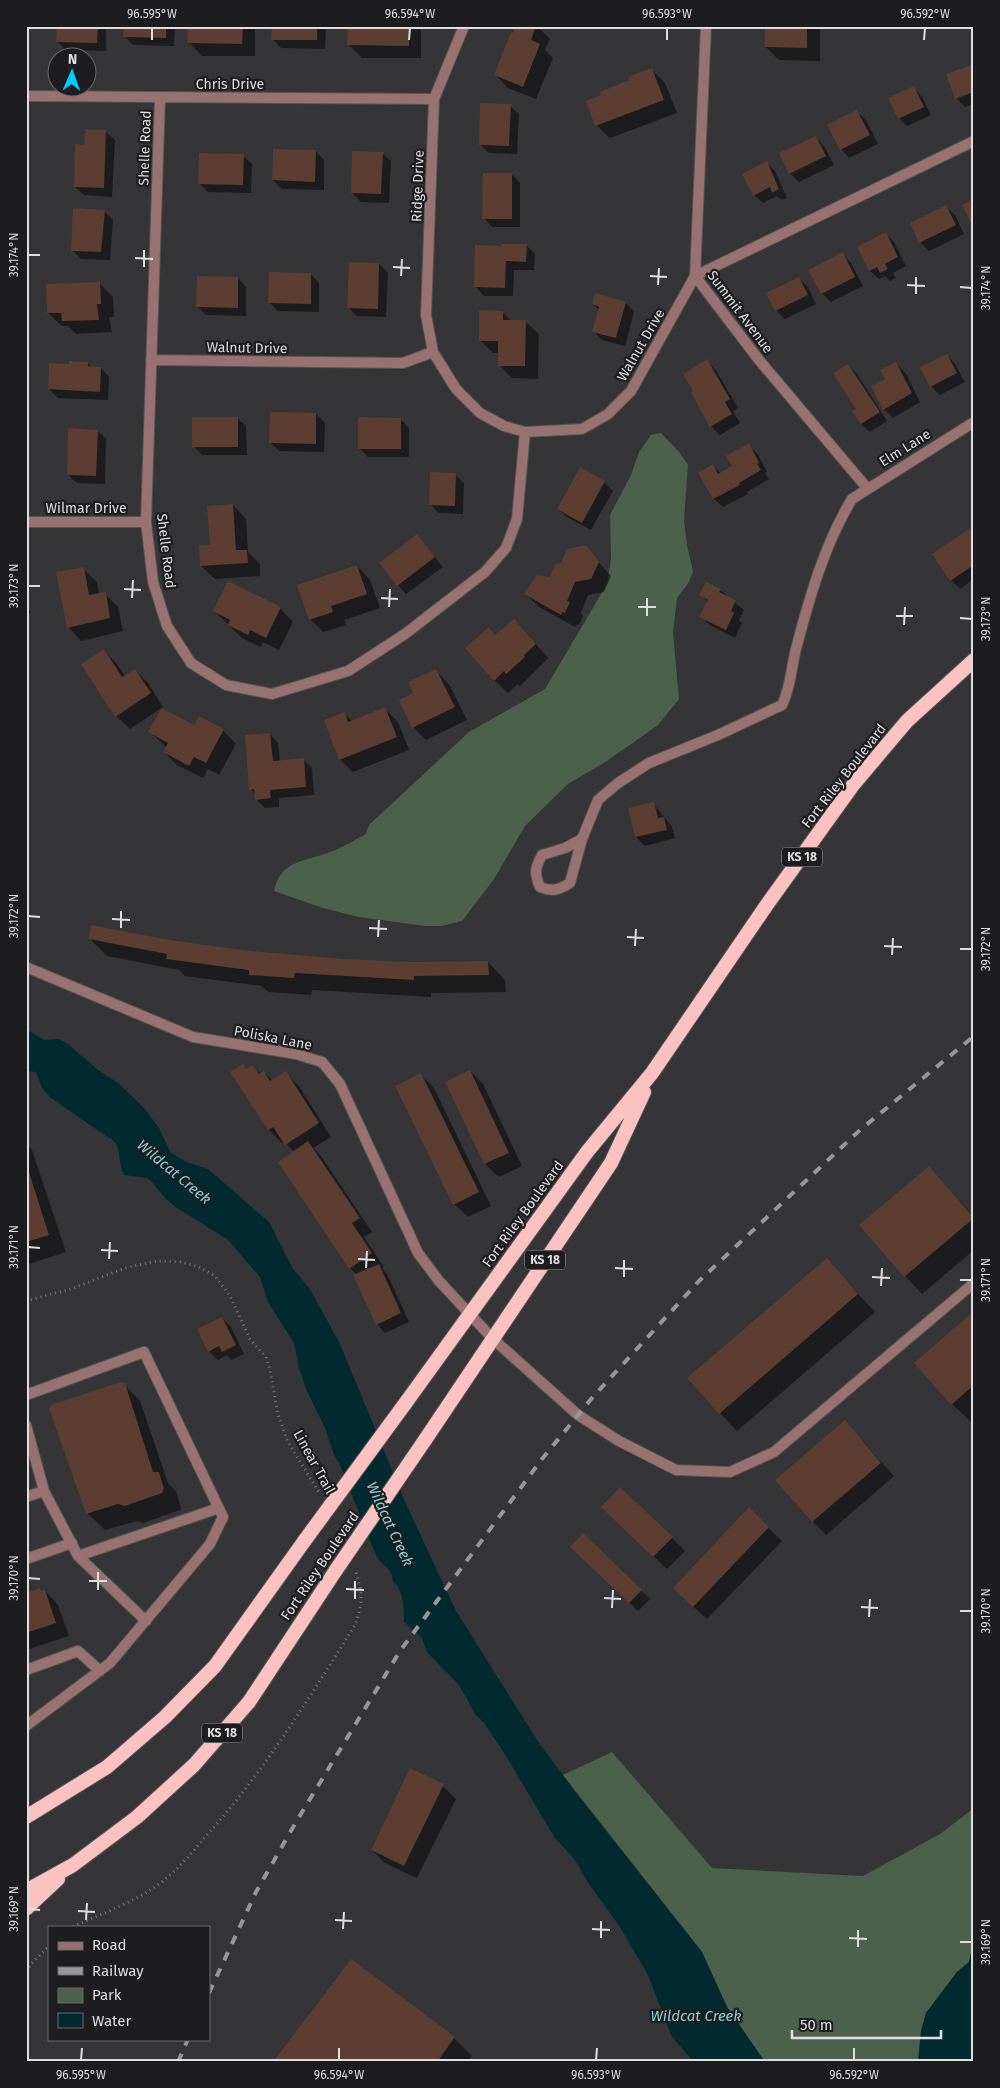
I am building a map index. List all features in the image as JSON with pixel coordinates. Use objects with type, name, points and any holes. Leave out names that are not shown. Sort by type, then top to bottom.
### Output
[{"type":"highway","name":"Fort Riley Boulevard","points":[[26,1817],[107,1767],[166,1717],[215,1666],[587,1152],[652,1073],[766,906],[853,785],[907,721],[974,660]]},
{"type":"highway","name":"Fort Riley Boulevard","points":[[26,1890],[74,1865],[137,1818],[200,1758],[250,1702],[336,1570],[611,1162],[652,1073]]},
{"type":"highway","points":[[26,1909],[74,1865]]},
{"type":"street","name":"Ridge Drive","points":[[433,352],[426,314],[434,99],[464,26]]},
{"type":"street","name":"Summit Avenue","points":[[706,26],[695,276],[760,360],[866,488]]},
{"type":"street","name":"Chris Drive","points":[[26,96],[434,99]]},
{"type":"street","name":"Shelle Road","points":[[160,97],[146,522],[153,582],[167,626],[191,663],[226,685],[272,694],[348,671],[406,634],[485,572],[506,548],[517,519],[525,432]]},
{"type":"street","points":[[695,276],[974,141]]},
{"type":"street","name":"Walnut Drive","points":[[150,360],[403,363],[433,352],[456,389],[480,413],[504,426],[525,432],[582,428],[608,414],[631,391],[695,276]]},
{"type":"street","name":"Elm Lane","points":[[582,839],[598,800],[618,782],[649,763],[718,735],[782,705],[787,694],[807,611],[838,522],[852,499],[866,488],[974,422]]},
{"type":"street","name":"Wilmar Drive","points":[[26,522],[146,522]]},
{"type":"street","points":[[582,839],[570,884],[559,890],[548,891],[540,887],[535,875],[542,855],[565,848],[582,839]]},
{"type":"street","name":"Poliska Lane","points":[[26,967],[193,1037],[296,1054],[322,1062],[340,1084],[418,1253],[438,1281],[492,1338],[578,1415],[619,1442],[676,1470],[730,1472],[774,1452],[974,1284]]},
{"type":"street","points":[[26,1395],[144,1352],[223,1517],[210,1544],[110,1663],[26,1726]]},
{"type":"street","points":[[26,1425],[44,1491],[78,1556],[146,1621]]},
{"type":"street","points":[[26,1497],[44,1491]]},
{"type":"street","points":[[78,1556],[219,1508]]},
{"type":"street","points":[[26,1559],[72,1544]]},
{"type":"street","points":[[26,1670],[78,1651],[100,1671]]},
{"type":"path","name":"Linear Trail","points":[[26,1301],[71,1289],[125,1268],[157,1261],[180,1262],[197,1266],[215,1276],[230,1296],[250,1339],[266,1357],[278,1415],[288,1442],[322,1499]]},
{"type":"path","points":[[75,1926],[155,1887],[182,1863],[231,1809],[279,1744],[355,1625],[362,1605],[360,1585],[354,1568]]},
{"type":"path","points":[[26,1971],[48,1947]]},
{"type":"green space","points":[[661,433],[679,452],[688,465],[684,520],[693,571],[689,582],[677,598],[673,632],[679,699],[658,725],[607,761],[568,784],[525,826],[494,879],[462,921],[441,926],[425,926],[359,917],[323,908],[274,891],[277,880],[282,872],[289,867],[335,850],[366,834],[369,825],[469,732],[545,689],[607,584],[611,559],[610,515],[631,475],[639,452],[651,435]]},
{"type":"green space","points":[[612,1752],[712,1868],[863,1876],[940,1834],[974,1808],[974,1939],[969,1962],[957,1972],[926,2013],[921,2031],[918,2062],[765,2062],[727,2007],[702,1952],[563,1775]]},
{"type":"water","name":"Wildcat Creek","points":[[26,1029],[44,1040],[59,1039],[68,1044],[98,1070],[118,1083],[144,1108],[159,1128],[170,1152],[186,1162],[208,1169],[269,1222],[293,1269],[310,1289],[340,1344],[406,1504],[456,1611],[539,1743],[576,1793],[702,1952],[727,2007],[765,2062],[694,2062],[672,2037],[648,1975],[620,1927],[587,1881],[575,1860],[555,1838],[503,1751],[484,1723],[476,1715],[459,1685],[427,1652],[422,1638],[404,1622],[403,1600],[397,1585],[393,1582],[390,1571],[379,1560],[373,1548],[340,1465],[334,1455],[325,1428],[306,1389],[294,1343],[268,1302],[260,1277],[227,1239],[177,1208],[147,1178],[124,1175],[115,1142],[51,1098],[42,1088],[36,1072],[26,1071]]},
{"type":"water","points":[[974,1939],[974,2062],[918,2062],[921,2031],[926,2013],[957,1972],[969,1962]]},
{"type":"building","points":[[57,26],[98,26],[97,43],[56,42]]},
{"type":"building","points":[[124,26],[166,26],[166,38],[123,37]]},
{"type":"building","points":[[188,26],[243,26],[242,44],[187,43]]},
{"type":"building","points":[[272,26],[317,26],[317,40],[271,40]]},
{"type":"building","points":[[348,26],[409,26],[409,46],[347,45]]},
{"type":"building","points":[[516,26],[536,26],[531,40],[540,44],[523,87],[494,75],[511,32],[513,33]]},
{"type":"building","points":[[765,26],[807,26],[807,48],[765,47]]},
{"type":"building","points":[[974,64],[974,92],[955,99],[946,74]]},
{"type":"building","points":[[652,68],[664,100],[595,126],[586,101],[601,95],[600,92],[629,80],[628,77]]},
{"type":"building","points":[[914,86],[924,107],[898,119],[888,98]]},
{"type":"building","points":[[480,103],[511,104],[509,146],[479,145]]},
{"type":"building","points":[[857,110],[870,135],[840,150],[827,125]]},
{"type":"building","points":[[85,129],[106,130],[104,188],[74,187],[75,144],[84,145]]},
{"type":"building","points":[[816,136],[826,156],[789,174],[779,153]]},
{"type":"building","points":[[273,149],[316,150],[315,182],[272,180]]},
{"type":"building","points":[[352,151],[383,152],[381,194],[351,193]]},
{"type":"building","points":[[199,153],[244,154],[243,185],[198,184]]},
{"type":"building","points":[[767,161],[779,189],[772,193],[770,187],[753,196],[742,174]]},
{"type":"building","points":[[483,173],[512,173],[512,219],[482,219]]},
{"type":"building","points":[[974,199],[974,229],[962,205]]},
{"type":"building","points":[[946,205],[956,225],[919,243],[910,223]]},
{"type":"building","points":[[73,208],[105,210],[101,252],[71,251]]},
{"type":"building","points":[[886,232],[898,257],[885,264],[888,269],[880,273],[877,267],[869,271],[857,247]]},
{"type":"building","points":[[502,244],[527,244],[526,262],[506,261],[505,288],[474,287],[475,245],[501,246]]},
{"type":"building","points":[[843,252],[855,277],[821,294],[808,270]]},
{"type":"building","points":[[349,262],[379,263],[378,309],[347,308]]},
{"type":"building","points":[[269,272],[311,273],[311,304],[268,303]]},
{"type":"building","points":[[197,276],[238,277],[238,308],[196,307]]},
{"type":"building","points":[[799,277],[808,295],[775,311],[766,293]]},
{"type":"building","points":[[100,282],[101,304],[97,304],[99,320],[62,321],[61,313],[47,313],[46,284]]},
{"type":"building","points":[[595,293],[626,302],[616,338],[592,332],[599,307],[592,304]]},
{"type":"building","points":[[479,310],[503,311],[503,320],[526,320],[525,366],[498,366],[498,341],[479,341]]},
{"type":"building","points":[[947,354],[957,373],[930,387],[920,367]]},
{"type":"building","points":[[707,359],[730,399],[725,402],[732,414],[710,427],[683,374]]},
{"type":"building","points":[[69,361],[88,362],[88,366],[101,367],[100,392],[48,389],[49,363],[69,364]]},
{"type":"building","points":[[896,362],[912,393],[883,410],[871,386],[885,379],[880,370]]},
{"type":"building","points":[[848,364],[880,412],[861,424],[852,411],[856,409],[833,373]]},
{"type":"building","points":[[270,412],[316,413],[316,444],[269,443]]},
{"type":"building","points":[[192,417],[238,417],[238,447],[192,447]]},
{"type":"building","points":[[358,417],[401,418],[401,449],[358,449]]},
{"type":"building","points":[[68,428],[98,430],[96,476],[67,475]]},
{"type":"building","points":[[749,443],[761,470],[739,483],[740,485],[713,499],[698,473],[713,464],[718,474],[732,466],[726,456]]},
{"type":"building","points":[[580,467],[605,481],[582,523],[557,509]]},
{"type":"building","points":[[430,472],[456,473],[455,506],[429,505]]},
{"type":"building","points":[[233,504],[236,550],[247,550],[248,563],[200,566],[199,545],[210,545],[207,506]]},
{"type":"building","points":[[974,526],[974,565],[950,581],[932,554]]},
{"type":"building","points":[[417,534],[435,557],[397,586],[379,563]]},
{"type":"building","points":[[586,545],[599,562],[591,579],[575,582],[567,601],[570,602],[565,613],[563,612],[561,615],[524,594],[537,575],[550,577],[555,564],[561,563],[567,549]]},
{"type":"building","points":[[357,565],[367,594],[331,606],[333,612],[309,620],[297,585]]},
{"type":"building","points":[[84,567],[89,595],[106,592],[110,618],[67,628],[56,572]]},
{"type":"building","points":[[228,581],[281,607],[266,638],[250,630],[248,635],[228,625],[230,620],[213,611]]},
{"type":"building","points":[[706,582],[721,589],[719,592],[736,600],[731,611],[734,613],[726,630],[699,617],[708,600],[699,595]]},
{"type":"building","points":[[514,619],[536,644],[506,674],[504,671],[494,681],[465,648],[489,627],[495,635]]},
{"type":"building","points":[[104,649],[122,677],[135,669],[151,693],[115,717],[81,664]]},
{"type":"building","points":[[436,669],[455,707],[412,728],[399,700],[413,693],[408,682]]},
{"type":"building","points":[[385,707],[397,737],[339,760],[324,720],[345,712],[348,722]]},
{"type":"building","points":[[162,708],[194,725],[199,716],[224,729],[206,763],[194,757],[189,766],[163,752],[168,743],[148,732]]},
{"type":"building","points":[[270,733],[273,761],[304,758],[306,787],[270,790],[271,798],[255,800],[254,789],[249,790],[245,735]]},
{"type":"building","points":[[654,802],[658,818],[664,817],[667,830],[635,837],[628,808]]},
{"type":"building","points":[[91,925],[170,940],[250,951],[343,959],[413,962],[488,961],[489,975],[414,976],[414,980],[295,973],[294,978],[249,975],[249,970],[166,959],[167,954],[89,939]]},
{"type":"building","points":[[243,1064],[246,1069],[253,1065],[259,1074],[264,1071],[270,1081],[286,1071],[319,1123],[285,1145],[273,1127],[268,1130],[230,1072]]},
{"type":"building","points":[[470,1070],[509,1153],[484,1164],[445,1082]]},
{"type":"building","points":[[421,1073],[479,1192],[453,1205],[395,1086]]},
{"type":"building","points":[[308,1141],[360,1218],[352,1223],[372,1253],[349,1269],[278,1162]]},
{"type":"building","points":[[929,1166],[974,1218],[904,1277],[859,1225]]},
{"type":"building","points":[[26,1167],[49,1235],[26,1242]]},
{"type":"building","points":[[827,1258],[858,1294],[719,1414],[687,1378]]},
{"type":"building","points":[[379,1264],[401,1313],[376,1325],[353,1275]]},
{"type":"building","points":[[974,1311],[974,1385],[951,1405],[914,1363]]},
{"type":"building","points":[[222,1317],[236,1345],[222,1352],[219,1346],[208,1352],[197,1329]]},
{"type":"building","points":[[121,1382],[125,1383],[153,1472],[159,1472],[164,1489],[162,1493],[125,1506],[118,1504],[86,1514],[49,1408],[51,1405]]},
{"type":"building","points":[[845,1420],[881,1463],[812,1522],[775,1480]]},
{"type":"building","points":[[620,1487],[673,1537],[653,1557],[601,1507]]},
{"type":"building","points":[[749,1507],[769,1527],[693,1607],[673,1588]]},
{"type":"building","points":[[583,1533],[642,1590],[629,1603],[570,1547]]},
{"type":"building","points":[[40,1588],[41,1591],[45,1590],[56,1623],[26,1633],[26,1593]]},
{"type":"building","points":[[410,1768],[444,1784],[404,1866],[371,1850]]},
{"type":"building","points":[[351,1959],[455,2037],[437,2062],[273,2062]]},
{"type":"railway","points":[[210,1991],[256,1892],[296,1822],[400,1651],[542,1459],[592,1398],[699,1281],[860,1130],[974,1036]]},
{"type":"railway","points":[[178,2062],[188,2040]]}]
